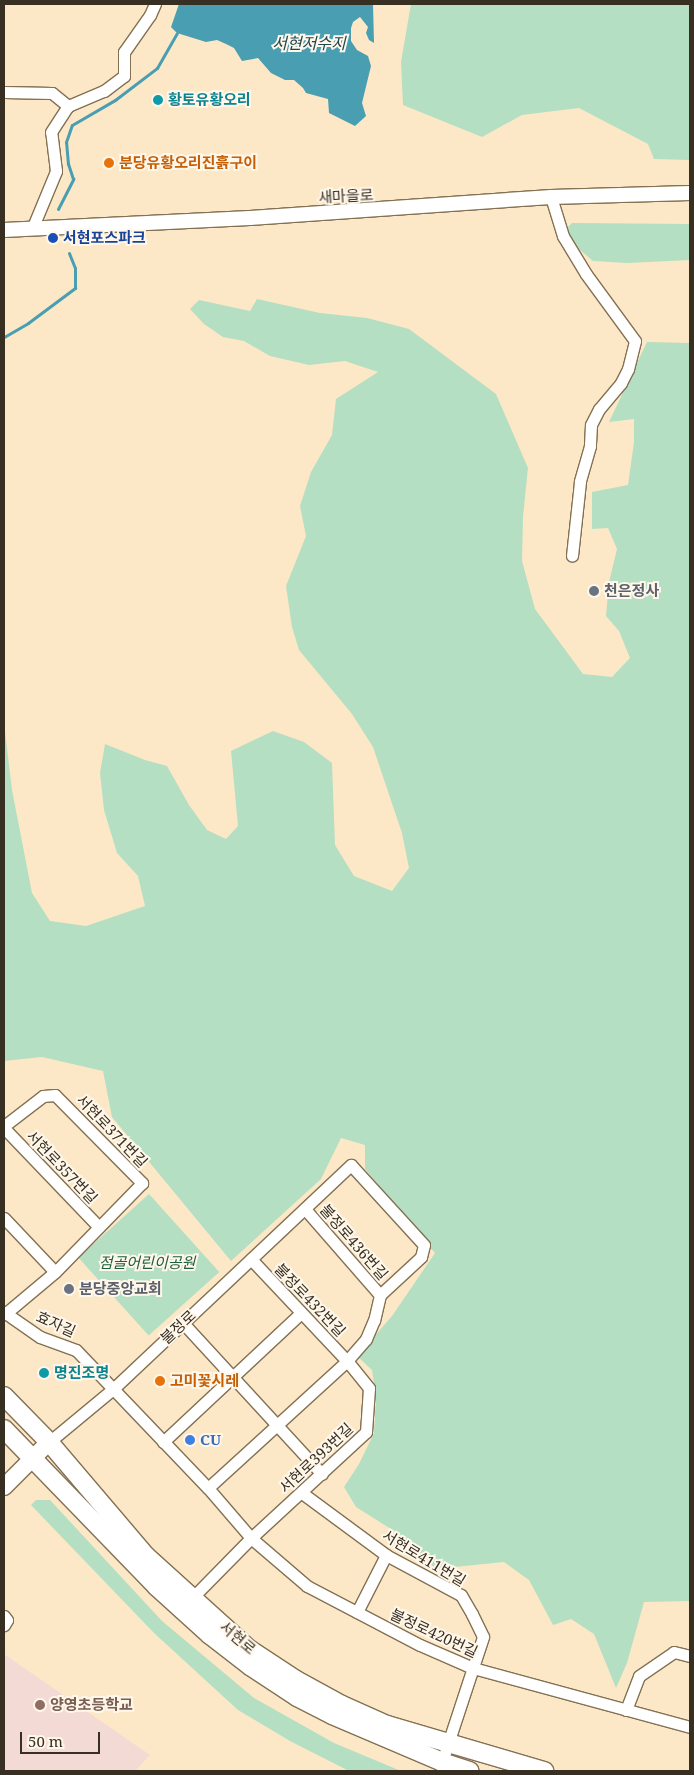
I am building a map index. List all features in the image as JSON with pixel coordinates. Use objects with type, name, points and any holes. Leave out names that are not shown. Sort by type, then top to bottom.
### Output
[{"type":"main road","name":"서현로","points":[[4,1396],[49,1442],[146,1556],[249,1649],[296,1680],[342,1705],[387,1725],[544,1771]]},
{"type":"main road","name":"서현로","points":[[4,1429],[156,1586],[210,1635],[250,1666],[297,1697],[440,1767],[470,1771]]},
{"type":"main road","name":"불정로","points":[[4,1488],[49,1442]]},
{"type":"street","points":[[32,229],[56,171],[51,132],[68,106],[104,90],[124,76],[124,52],[150,15],[155,4]]},
{"type":"street","points":[[4,92],[52,92],[68,106]]},
{"type":"street","name":"새마을로","points":[[4,230],[403,208],[551,197],[690,193]]},
{"type":"street","points":[[551,197],[568,243],[586,274],[635,341],[628,369],[621,383],[599,409],[591,425],[590,446],[580,482],[572,556]]},
{"type":"street","name":"서현로371번길","points":[[4,1127],[43,1096],[55,1095],[142,1183],[55,1272],[4,1313]]},
{"type":"street","name":"서현로357번길","points":[[4,1127],[98,1227]]},
{"type":"street","name":"불정로","points":[[49,1442],[114,1389],[351,1165],[424,1245],[421,1257],[380,1295]]},
{"type":"street","name":"불정로436번길","points":[[305,1210],[380,1295]]},
{"type":"street","points":[[4,1218],[55,1272]]},
{"type":"street","name":"불정로432번길","points":[[251,1259],[347,1361]]},
{"type":"street","points":[[208,1488],[347,1361],[366,1338],[374,1320],[380,1295]]},
{"type":"street","name":"효자길","points":[[4,1313],[40,1337],[76,1350],[114,1389]]},
{"type":"street","points":[[163,1442],[301,1313]]},
{"type":"street","points":[[183,1323],[322,1474]]},
{"type":"street","name":"서현로393번길","points":[[192,1598],[251,1538],[366,1432],[369,1388],[347,1361]]},
{"type":"street","name":"불정로420번길","points":[[114,1389],[208,1488],[251,1538],[307,1586],[420,1645],[472,1668],[690,1727]]},
{"type":"street","name":"서현로411번길","points":[[302,1493],[386,1555],[461,1594],[483,1636],[440,1767]]},
{"type":"street","points":[[357,1612],[386,1555]]},
{"type":"street","points":[[4,1616],[7,1620],[4,1625]]},
{"type":"street","points":[[626,1710],[639,1676],[674,1652],[690,1656]]},
{"type":"shaded area","name":"양영초등학교","points":[[4,1654],[150,1755],[135,1771],[4,1771]]},
{"type":"green space","points":[[411,4],[690,4],[690,160],[654,159],[648,144],[579,108],[522,115],[482,137],[403,105],[401,62]]},
{"type":"green space","points":[[572,223],[690,224],[690,260],[627,263],[593,261],[573,244],[566,229]]},
{"type":"green space","points":[[257,299],[320,313],[367,318],[409,329],[496,394],[528,468],[523,517],[522,561],[535,609],[583,674],[612,677],[630,658],[619,631],[606,616],[609,582],[617,549],[608,528],[592,529],[592,492],[628,485],[634,442],[634,419],[609,422],[647,342],[690,343],[690,1601],[644,1602],[627,1663],[616,1688],[594,1634],[571,1619],[553,1625],[529,1580],[504,1562],[434,1569],[402,1536],[356,1507],[344,1487],[359,1464],[374,1433],[376,1397],[372,1370],[357,1356],[392,1316],[435,1253],[365,1169],[365,1145],[341,1138],[321,1179],[231,1261],[112,1117],[103,1071],[42,1057],[4,1061],[4,723],[12,790],[32,893],[50,921],[86,926],[145,906],[138,876],[117,853],[104,810],[100,773],[105,744],[145,760],[167,766],[189,805],[207,830],[226,839],[238,826],[231,751],[273,731],[304,742],[332,763],[335,845],[354,876],[392,891],[409,868],[402,833],[373,747],[352,714],[299,650],[292,627],[286,586],[306,536],[300,506],[311,472],[332,435],[336,399],[378,372],[345,361],[309,365],[270,356],[244,341],[223,337],[204,324],[190,309],[199,300],[250,311]]},
{"type":"green space","name":"점골어린이공원","points":[[149,1194],[219,1272],[149,1336],[78,1258]]},
{"type":"green space","points":[[36,1500],[50,1500],[162,1621],[254,1698],[334,1743],[401,1771],[349,1771],[290,1741],[238,1710],[154,1633],[31,1505]]},
{"type":"water","name":"서현저수지","points":[[179,4],[373,4],[374,43],[369,40],[366,33],[368,27],[360,17],[353,22],[351,28],[351,41],[357,50],[368,56],[371,66],[362,103],[366,116],[355,126],[329,113],[328,99],[306,93],[294,80],[285,80],[271,73],[258,58],[242,61],[234,48],[217,40],[206,42],[177,33],[171,27]]},
{"type":"waterway","points":[[58,209],[73,179],[68,164],[66,142],[72,125],[115,100],[157,68],[177,33]]},
{"type":"waterway","points":[[4,337],[28,323],[75,288],[75,268],[69,253]]},
{"type":"place","name":"황토유황오리","points":[[158,100]]},
{"type":"place","name":"분당유황오리진흙구이","points":[[109,163]]},
{"type":"place","name":"서현포스파크","points":[[53,238]]},
{"type":"place","name":"천은정사","points":[[594,591]]},
{"type":"place","name":"분당중앙교회","points":[[69,1289]]},
{"type":"place","name":"명진조명","points":[[44,1373]]},
{"type":"place","name":"고미꽃시레","points":[[160,1381]]},
{"type":"place","name":"CU","points":[[190,1440]]},
{"type":"place","name":"양영초등학교","points":[[40,1705]]}]
